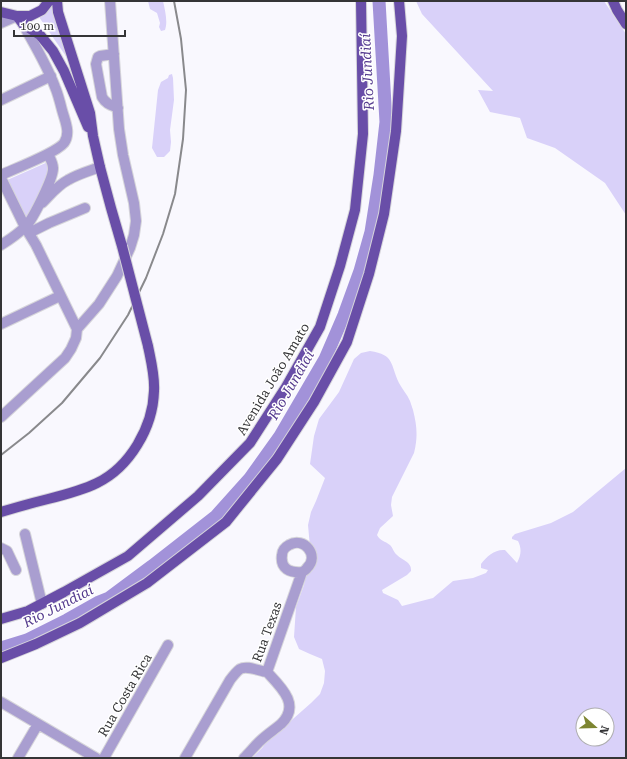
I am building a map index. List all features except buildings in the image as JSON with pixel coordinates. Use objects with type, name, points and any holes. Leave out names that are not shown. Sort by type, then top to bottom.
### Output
[{"type":"main road","points":[[20,20],[42,10],[49,1]]},
{"type":"main road","points":[[1,512],[76,491],[98,483],[119,469],[133,452],[146,428],[152,410],[154,391],[153,369],[148,346],[100,167],[93,136],[90,113],[58,12],[57,1]]},
{"type":"main road","name":"Avenida João Amato","points":[[1,620],[28,611],[42,604],[128,556],[198,496],[250,443],[286,386],[320,327],[340,266],[355,210],[362,134],[361,1]]},
{"type":"main road","points":[[1,658],[36,644],[80,623],[147,583],[226,522],[277,459],[314,402],[347,342],[369,274],[384,214],[396,131],[402,36],[399,1]]},
{"type":"main road","points":[[613,1],[617,10],[625,21]]},
{"type":"main road","points":[[1,12],[20,20],[40,35],[53,51],[93,136]]},
{"type":"street","points":[[77,329],[99,304],[117,276],[130,248],[136,221],[119,129],[110,1]]},
{"type":"street","points":[[1,23],[20,20],[56,88],[66,124],[67,134],[65,142],[61,146],[48,154],[1,175]]},
{"type":"street","points":[[114,54],[98,57],[96,64],[102,97],[107,104],[118,108]]},
{"type":"street","points":[[1,100],[51,76]]},
{"type":"street","points":[[27,230],[54,170],[48,154]]},
{"type":"street","points":[[36,210],[57,188],[67,180],[100,167]]},
{"type":"street","points":[[1,178],[77,329],[76,338],[65,358],[1,417]]},
{"type":"street","points":[[1,245],[27,230],[49,223],[85,208]]},
{"type":"street","points":[[1,324],[60,296]]},
{"type":"street","points":[[25,534],[42,604]]},
{"type":"street","name":"Rua Texas","points":[[185,758],[235,673],[240,669],[248,668],[267,672],[302,572],[308,568],[311,562],[312,555],[309,548],[303,543],[294,542],[287,546],[282,553],[282,561],[286,568],[293,572],[302,572]]},
{"type":"street","points":[[1,548],[7,551],[16,570]]},
{"type":"street","name":"Rua Costa Rica","points":[[104,758],[168,645]]},
{"type":"street","points":[[244,758],[259,742],[286,718],[289,711],[288,700],[282,688],[267,672]]},
{"type":"street","points":[[1,698],[4,704],[96,758]]},
{"type":"street","points":[[18,758],[38,724]]},
{"type":"shaded area","points":[[148,1],[163,1],[166,20],[165,30],[161,31],[157,13],[150,9]]},
{"type":"shaded area","points":[[416,1],[604,1],[626,34],[626,215],[605,183],[555,148],[527,138],[520,118],[490,112],[478,90],[493,91],[422,14]]},
{"type":"shaded area","points":[[54,3],[72,65],[39,17]]},
{"type":"shaded area","points":[[172,74],[174,100],[170,130],[170,151],[164,157],[157,157],[152,148],[158,90],[161,82]]},
{"type":"shaded area","points":[[48,162],[51,168],[27,219],[5,181]]},
{"type":"shaded area","points":[[370,351],[384,355],[388,358],[413,410],[416,432],[414,453],[392,497],[391,505],[393,516],[380,528],[377,535],[381,540],[390,545],[396,554],[407,562],[411,568],[411,571],[407,575],[382,590],[383,593],[398,600],[402,606],[433,598],[453,581],[473,578],[486,573],[488,570],[481,568],[481,564],[495,552],[505,550],[517,563],[520,555],[520,549],[518,541],[512,539],[515,534],[551,523],[573,512],[626,468],[626,758],[252,758],[263,747],[267,736],[285,726],[320,694],[324,683],[325,671],[322,659],[299,649],[294,637],[296,607],[304,585],[310,547],[308,525],[311,512],[325,478],[310,464],[314,436],[319,419],[339,392],[354,359],[361,353]]},
{"type":"waterway","name":"Rio Jundiaí","points":[[1,648],[27,640],[109,598],[216,516],[250,478],[280,436],[325,359],[344,315],[360,271],[371,232],[380,175],[386,122],[379,1]]},
{"type":"railway","points":[[1,455],[29,433],[62,403],[100,358],[128,315],[146,278],[163,234],[175,194],[183,139],[186,90],[181,39],[174,1]]}]
